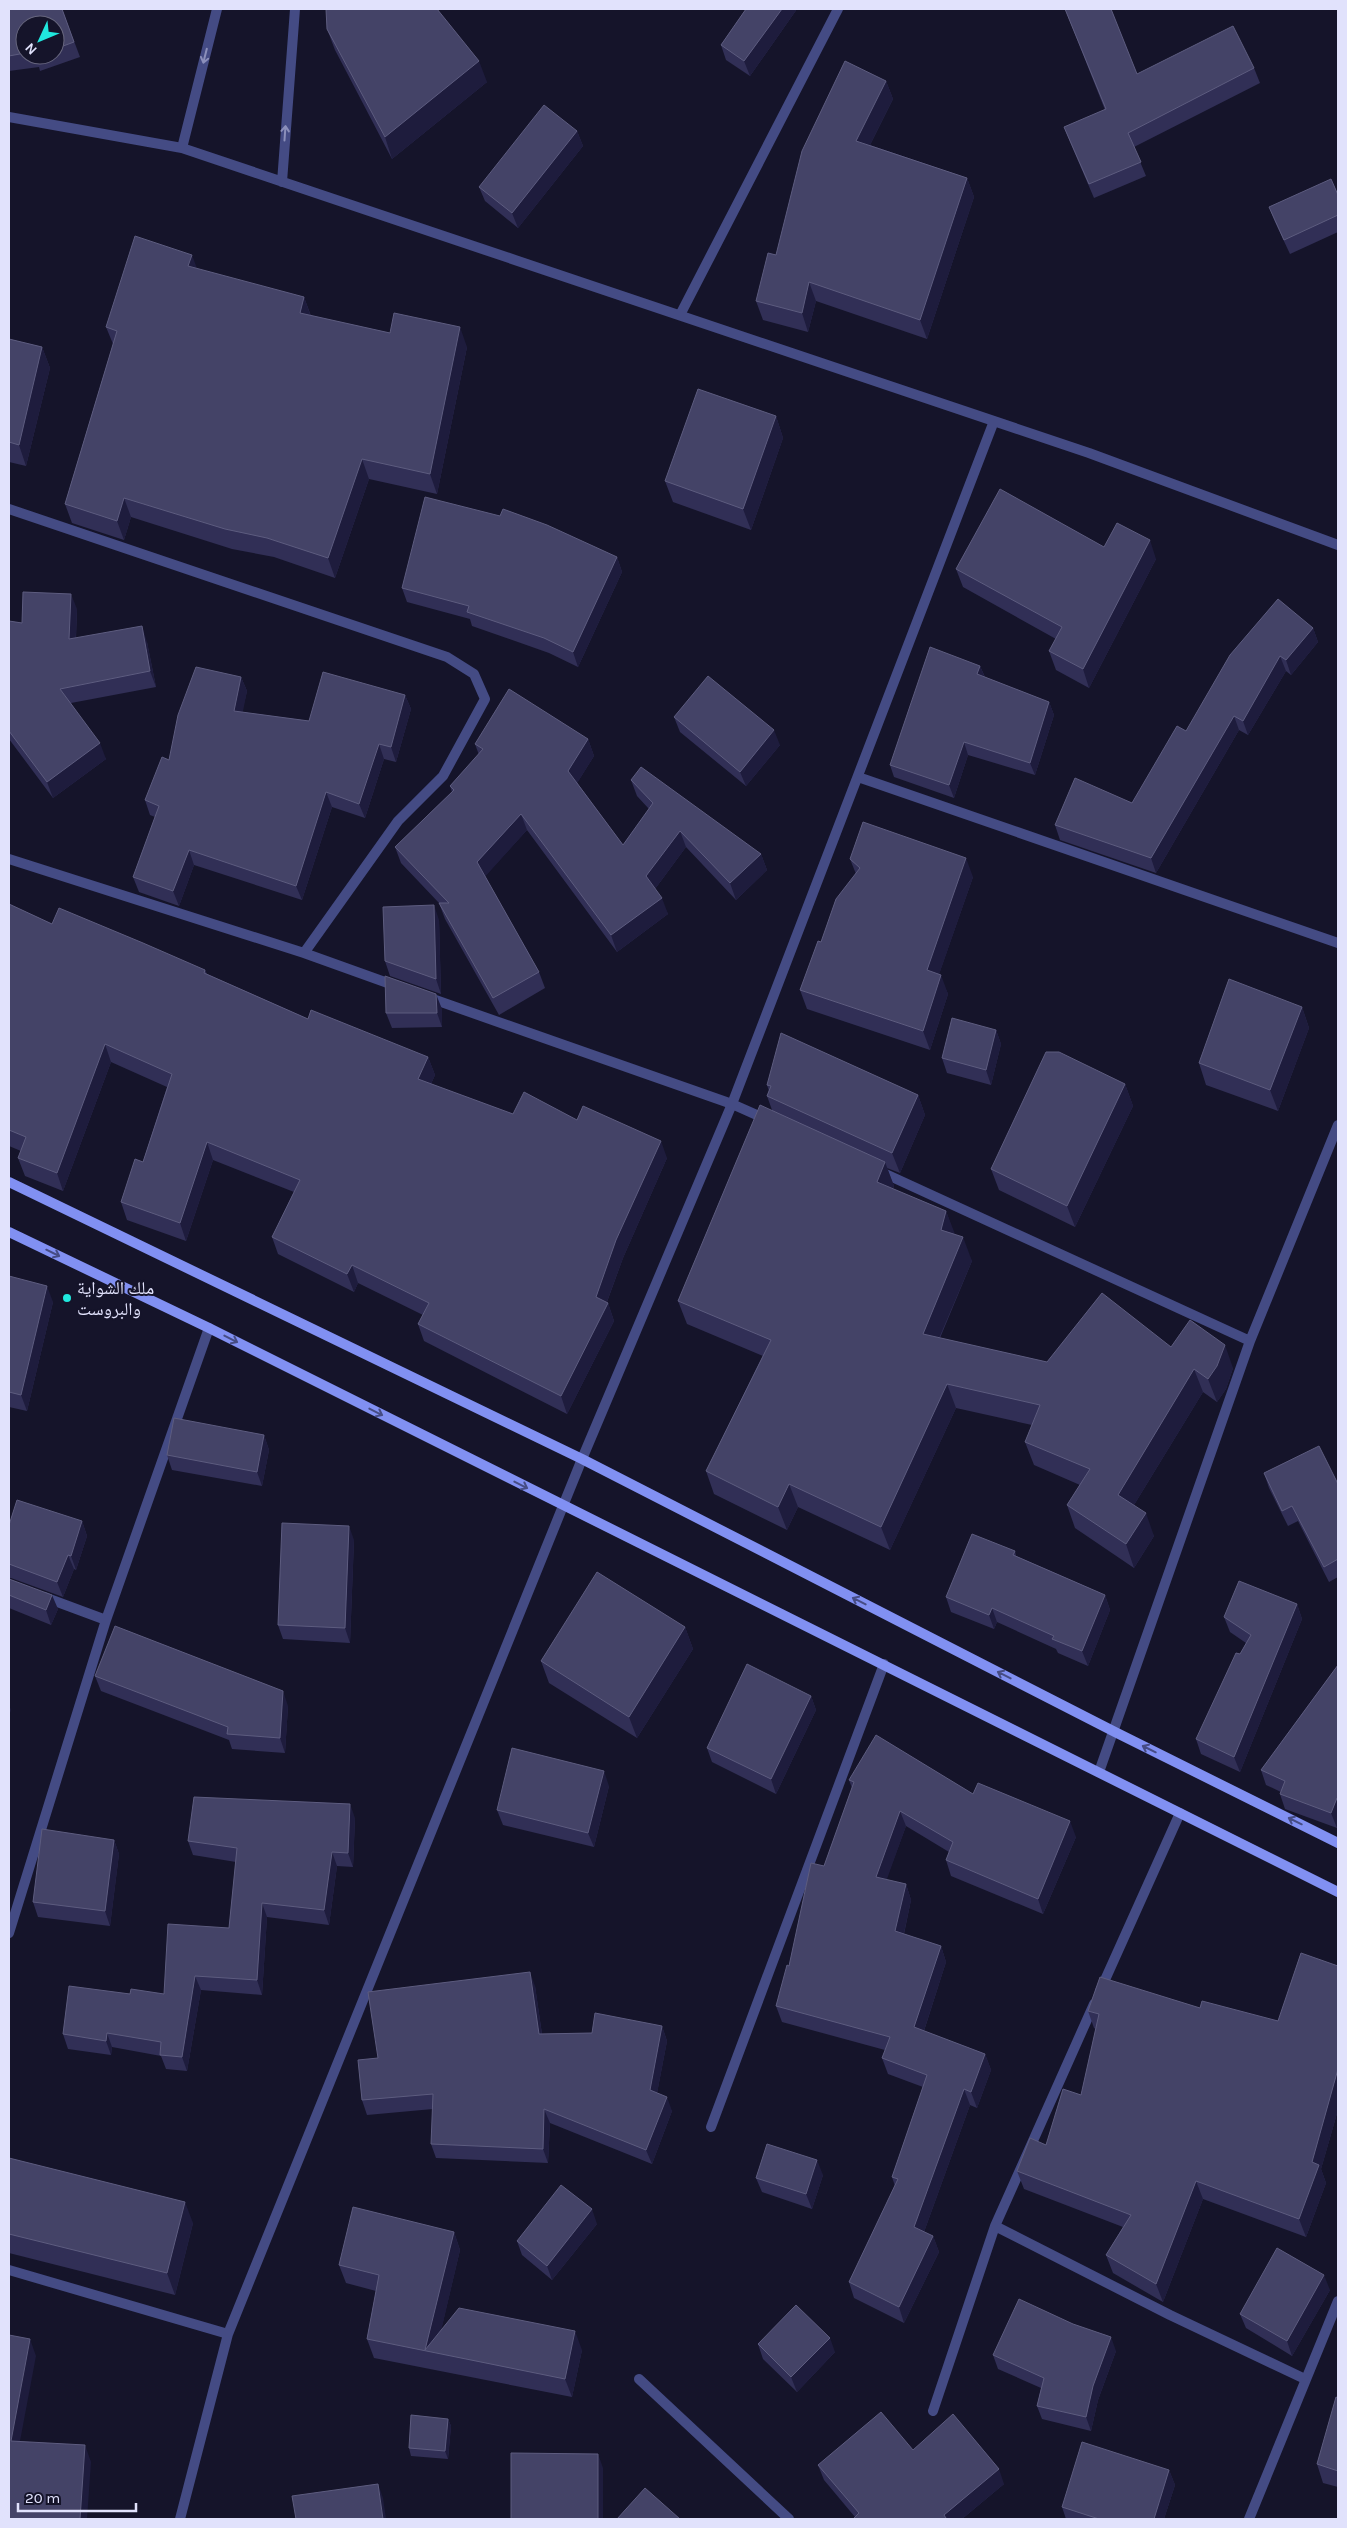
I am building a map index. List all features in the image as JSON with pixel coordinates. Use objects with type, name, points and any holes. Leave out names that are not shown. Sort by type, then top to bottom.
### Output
[{"type":"street","points":[[182,148],[217,9]]},
{"type":"street","points":[[282,182],[294,9]]},
{"type":"street","points":[[680,314],[838,9]]},
{"type":"street","points":[[9,117],[182,148],[1089,453],[1338,545]]},
{"type":"street","points":[[180,2519],[228,2334],[582,1459],[732,1104],[994,421]]},
{"type":"street","points":[[9,509],[447,657],[474,674],[485,699],[443,776],[398,821],[304,954]]},
{"type":"street","points":[[858,777],[1338,943]]},
{"type":"street","points":[[9,859],[304,954],[732,1104],[777,1124]]},
{"type":"street","points":[[1099,1772],[1115,1732],[1250,1341],[1338,1126]]},
{"type":"street","points":[[868,1166],[1250,1341]]},
{"type":"street","points":[[9,1182],[582,1459],[1115,1732],[1338,1843]]},
{"type":"street","points":[[9,1232],[209,1328],[1338,1892]]},
{"type":"street","points":[[9,1933],[106,1620],[209,1328]]},
{"type":"street","points":[[35,1594],[106,1620]]},
{"type":"street","points":[[712,2128],[884,1664]]},
{"type":"street","points":[[933,2411],[995,2226],[1180,1813]]},
{"type":"street","points":[[995,2226],[1170,2315],[1305,2379]]},
{"type":"street","points":[[9,2270],[228,2334]]},
{"type":"street","points":[[1249,2519],[1338,2301]]},
{"type":"street","points":[[639,2379],[789,2519]]},
{"type":"building","points":[[9,9],[62,9],[64,15],[15,15],[15,55],[9,56]]},
{"type":"building","points":[[326,9],[437,9],[479,61],[385,137],[327,29]]},
{"type":"building","points":[[746,9],[782,9],[744,61],[721,45]]},
{"type":"building","points":[[1065,9],[1111,9],[1137,74],[1233,26],[1254,68],[1128,133],[1141,162],[1089,184],[1064,127],[1106,109]]},
{"type":"building","points":[[65,17],[74,42],[65,45]]},
{"type":"building","points":[[845,61],[886,81],[856,141],[967,178],[920,320],[809,282],[802,313],[756,301],[768,253],[776,255],[802,151]]},
{"type":"building","points":[[544,105],[577,131],[512,213],[479,187]]},
{"type":"building","points":[[1331,179],[1338,195],[1338,215],[1284,240],[1269,207]]},
{"type":"building","points":[[135,236],[192,255],[188,266],[304,297],[300,313],[390,333],[394,313],[460,327],[430,474],[362,459],[328,558],[267,538],[225,529],[124,498],[117,521],[65,504],[117,331],[106,327]]},
{"type":"building","points":[[9,339],[42,347],[19,445],[9,442]]},
{"type":"building","points":[[698,389],[776,416],[743,509],[665,481]]},
{"type":"building","points":[[1000,489],[1104,547],[1117,523],[1150,540],[1083,669],[1049,651],[1062,627],[956,569]]},
{"type":"building","points":[[425,497],[500,516],[503,509],[547,525],[617,557],[573,652],[544,638],[467,612],[469,606],[402,588]]},
{"type":"building","points":[[23,592],[71,594],[69,639],[142,626],[150,671],[60,689],[100,743],[47,782],[9,731],[9,621],[22,623]]},
{"type":"building","points":[[1278,599],[1313,628],[1286,660],[1280,656],[1243,721],[1234,716],[1151,858],[1055,825],[1075,778],[1132,803],[1177,726],[1186,731],[1230,655]]},
{"type":"building","points":[[930,647],[980,666],[977,674],[1049,702],[1030,763],[964,742],[949,785],[890,765]]},
{"type":"building","points":[[196,667],[241,677],[234,711],[309,721],[323,672],[405,695],[391,747],[379,744],[359,804],[326,792],[296,886],[189,850],[173,891],[133,877],[159,806],[145,800],[162,757],[169,760],[178,715]]},
{"type":"building","points":[[708,676],[774,730],[740,772],[674,717]]},
{"type":"building","points":[[509,689],[588,739],[568,771],[623,845],[653,803],[631,780],[641,767],[761,854],[730,883],[680,831],[646,876],[662,898],[611,935],[521,814],[477,862],[539,972],[493,998],[439,903],[449,903],[395,847],[454,790],[450,786],[483,749],[475,744]]},
{"type":"building","points":[[863,822],[966,858],[927,970],[941,975],[923,1031],[800,990],[818,941],[821,942],[836,899],[860,868],[850,859]]},
{"type":"building","points":[[9,904],[52,924],[59,908],[205,970],[204,973],[308,1019],[311,1010],[428,1057],[418,1079],[513,1114],[524,1092],[577,1120],[583,1106],[661,1141],[616,1240],[596,1297],[608,1303],[561,1396],[418,1324],[429,1303],[352,1265],[347,1274],[272,1237],[300,1180],[207,1142],[180,1223],[121,1202],[135,1159],[143,1162],[172,1074],[105,1044],[57,1173],[18,1158],[26,1137],[9,1130]]},
{"type":"building","points":[[434,905],[436,979],[385,961],[383,907]]},
{"type":"building","points":[[385,976],[436,994],[437,1013],[386,1013]]},
{"type":"building","points":[[1229,979],[1302,1007],[1270,1090],[1199,1063]]},
{"type":"building","points":[[952,1018],[996,1030],[986,1070],[942,1058]]},
{"type":"building","points":[[781,1033],[918,1095],[892,1153],[767,1096],[771,1086],[767,1085]]},
{"type":"building","points":[[1046,1052],[1059,1052],[1125,1084],[1067,1206],[991,1169]]},
{"type":"building","points":[[760,1105],[885,1162],[877,1182],[946,1211],[941,1230],[963,1237],[923,1334],[1047,1362],[1102,1293],[1171,1347],[1190,1320],[1225,1345],[1217,1366],[1208,1379],[1194,1369],[1118,1495],[1146,1513],[1126,1544],[1067,1505],[1090,1469],[1025,1442],[1040,1405],[947,1384],[881,1527],[789,1484],[778,1507],[706,1471],[771,1340],[678,1301]]},
{"type":"building","points":[[9,1276],[47,1286],[21,1395],[9,1392]]},
{"type":"building","points":[[174,1418],[264,1435],[257,1472],[167,1455]]},
{"type":"building","points":[[1319,1446],[1338,1484],[1338,1559],[1324,1567],[1292,1506],[1282,1511],[1264,1473]]},
{"type":"building","points":[[17,1500],[82,1521],[71,1556],[68,1555],[57,1582],[9,1564],[9,1525]]},
{"type":"building","points":[[282,1523],[349,1526],[345,1628],[278,1625]]},
{"type":"building","points":[[972,1534],[1015,1551],[1013,1555],[1105,1595],[1082,1651],[1052,1639],[1054,1636],[992,1608],[989,1615],[946,1597]]},
{"type":"building","points":[[597,1572],[685,1627],[629,1717],[541,1661]]},
{"type":"building","points":[[9,1579],[52,1595],[46,1610],[9,1595]]},
{"type":"building","points":[[1239,1581],[1297,1604],[1234,1757],[1196,1739],[1236,1653],[1240,1654],[1251,1635],[1224,1617]]},
{"type":"building","points":[[115,1626],[283,1691],[280,1738],[227,1734],[228,1727],[95,1676]]},
{"type":"building","points":[[747,1664],[811,1696],[771,1779],[707,1748]]},
{"type":"building","points":[[1338,1665],[1338,1798],[1331,1813],[1280,1794],[1285,1781],[1261,1770]]},
{"type":"building","points":[[876,1735],[973,1794],[978,1783],[1070,1821],[1038,1899],[946,1860],[953,1842],[900,1811],[876,1877],[906,1884],[895,1931],[941,1946],[914,2027],[985,2054],[971,2092],[964,2089],[914,2227],[933,2236],[899,2307],[849,2282],[898,2179],[892,2177],[927,2075],[882,2058],[890,2037],[776,2006],[787,1965],[789,1966],[811,1863],[824,1866],[854,1782],[849,1780]]},
{"type":"building","points":[[512,1748],[604,1771],[588,1833],[497,1810]]},
{"type":"building","points":[[194,1797],[350,1804],[348,1853],[332,1852],[324,1910],[262,1903],[257,1980],[195,1976],[182,2057],[160,2055],[161,2042],[107,2033],[106,2041],[63,2034],[69,1986],[130,1994],[131,1989],[164,1994],[168,1924],[229,1928],[237,1848],[188,1841]]},
{"type":"building","points":[[42,1829],[114,1840],[105,1911],[33,1902]]},
{"type":"building","points":[[1301,1953],[1338,1966],[1338,2069],[1312,2162],[1319,2165],[1299,2219],[1196,2181],[1156,2284],[1106,2255],[1131,2215],[1017,2171],[1030,2138],[1046,2145],[1063,2089],[1081,2095],[1099,2014],[1088,2011],[1100,1977],[1200,2008],[1202,2001],[1278,2021]]},
{"type":"building","points":[[530,1972],[539,2034],[592,2033],[595,2013],[662,2026],[650,2090],[667,2097],[646,2150],[544,2109],[543,2149],[431,2144],[433,2094],[362,2100],[358,2060],[378,2058],[368,1992]]},
{"type":"building","points":[[767,2144],[817,2160],[806,2194],[756,2178]]},
{"type":"building","points":[[9,2158],[185,2202],[167,2273],[9,2234]]},
{"type":"building","points":[[561,2185],[592,2209],[547,2266],[517,2241]]},
{"type":"building","points":[[353,2207],[454,2232],[425,2350],[459,2308],[575,2331],[565,2379],[367,2339],[379,2275],[339,2265]]},
{"type":"building","points":[[1277,2248],[1324,2275],[1287,2341],[1240,2314]]},
{"type":"building","points":[[1019,2299],[1073,2324],[1111,2337],[1093,2386],[1086,2417],[1037,2406],[1044,2378],[993,2355]]},
{"type":"building","points":[[796,2305],[830,2338],[791,2377],[758,2344]]},
{"type":"building","points":[[9,2335],[30,2339],[11,2441],[85,2445],[80,2519],[9,2519]]},
{"type":"building","points":[[1336,2397],[1338,2398],[1338,2471],[1317,2464]]},
{"type":"building","points":[[881,2412],[913,2450],[953,2414],[999,2469],[944,2515],[946,2518],[944,2519],[853,2519],[859,2513],[818,2465]]},
{"type":"building","points":[[411,2415],[448,2419],[445,2451],[409,2448]]},
{"type":"building","points":[[1082,2442],[1169,2470],[1154,2519],[1099,2519],[1062,2507]]},
{"type":"building","points":[[511,2453],[598,2454],[598,2519],[511,2519]]},
{"type":"building","points":[[378,2484],[383,2519],[296,2519],[292,2496]]},
{"type":"building","points":[[645,2488],[680,2519],[617,2519]]},
{"type":"place","name":"ملك الشواية والبروست","points":[[67,1298]]}]
